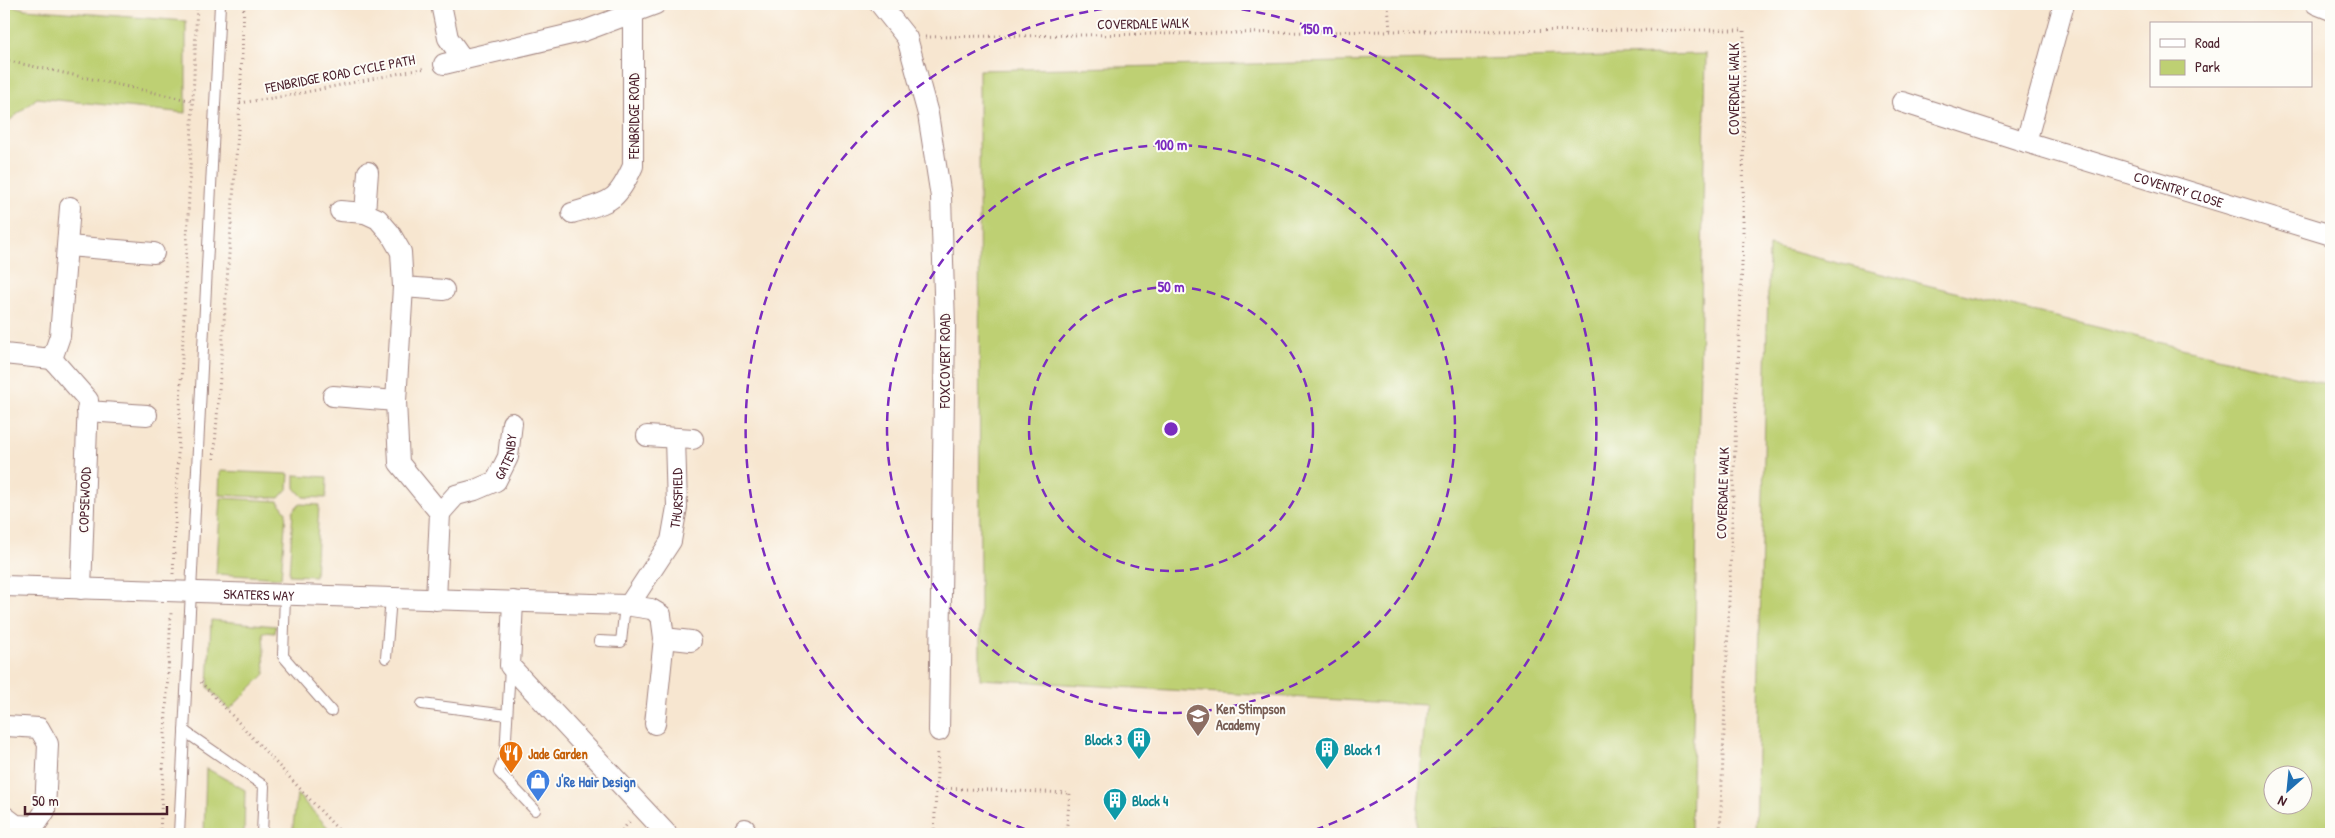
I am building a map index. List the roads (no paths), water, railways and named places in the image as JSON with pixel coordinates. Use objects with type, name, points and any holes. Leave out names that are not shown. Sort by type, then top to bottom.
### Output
[{"type":"street","points":[[441,4],[448,38],[463,59]]},
{"type":"street","points":[[444,64],[584,31],[656,4]]},
{"type":"street","name":"FOXCOVERT ROAD","points":[[880,4],[908,38],[928,114],[941,197],[944,325],[939,731]]},
{"type":"street","points":[[2026,142],[2064,4]]},
{"type":"street","points":[[2316,4],[2331,10]]},
{"type":"street","name":"FENBRIDGE ROAD","points":[[572,213],[617,196],[633,166],[633,13]]},
{"type":"street","name":"COVENTRY CLOSE","points":[[1902,102],[2331,235]]},
{"type":"street","points":[[365,213],[368,172]]},
{"type":"street","points":[[4,354],[52,359],[60,336],[70,207]]},
{"type":"street","points":[[340,211],[365,213],[378,219],[390,233],[401,252],[403,287],[396,401],[399,463],[440,513],[436,600]]},
{"type":"street","points":[[68,246],[154,253]]},
{"type":"street","points":[[403,287],[444,290]]},
{"type":"street","name":"COPSEWOOD","points":[[52,359],[88,400],[81,589]]},
{"type":"street","points":[[332,396],[396,401]]},
{"type":"street","points":[[87,411],[147,415]]},
{"type":"street","name":"GATENBY","points":[[440,513],[456,495],[475,490],[496,481],[508,457],[512,423]]},
{"type":"street","name":"THURSFIELD","points":[[626,605],[671,541],[677,507],[684,439],[647,436]]},
{"type":"street","name":"SKATERS WAY","points":[[4,586],[626,605],[651,609],[661,615],[664,638]]},
{"type":"street","points":[[513,601],[510,666],[667,834]]},
{"type":"street","points":[[655,724],[664,638],[691,641]]},
{"type":"street","points":[[4,727],[39,728],[48,744],[45,812],[35,826],[16,825],[4,816]]},
{"type":"lane","points":[[179,834],[220,4]]},
{"type":"lane","points":[[285,595],[283,656],[331,711]]},
{"type":"lane","points":[[386,658],[391,598]]},
{"type":"lane","points":[[599,641],[621,642],[626,605]]},
{"type":"lane","points":[[510,666],[505,756],[498,772],[535,810]]},
{"type":"lane","points":[[422,704],[507,714]]},
{"type":"lane","points":[[184,731],[264,786],[262,834]]},
{"type":"place","name":"Ken Stimpson Academy","points":[[1198,737]]},
{"type":"place","name":"Block 3","points":[[1139,760]]},
{"type":"place","name":"Block 1","points":[[1327,770]]},
{"type":"place","name":"Jade Garden","points":[[511,774]]},
{"type":"place","name":"J'Re Hair Design","points":[[538,802]]},
{"type":"place","name":"Block 4","points":[[1115,821]]}]
